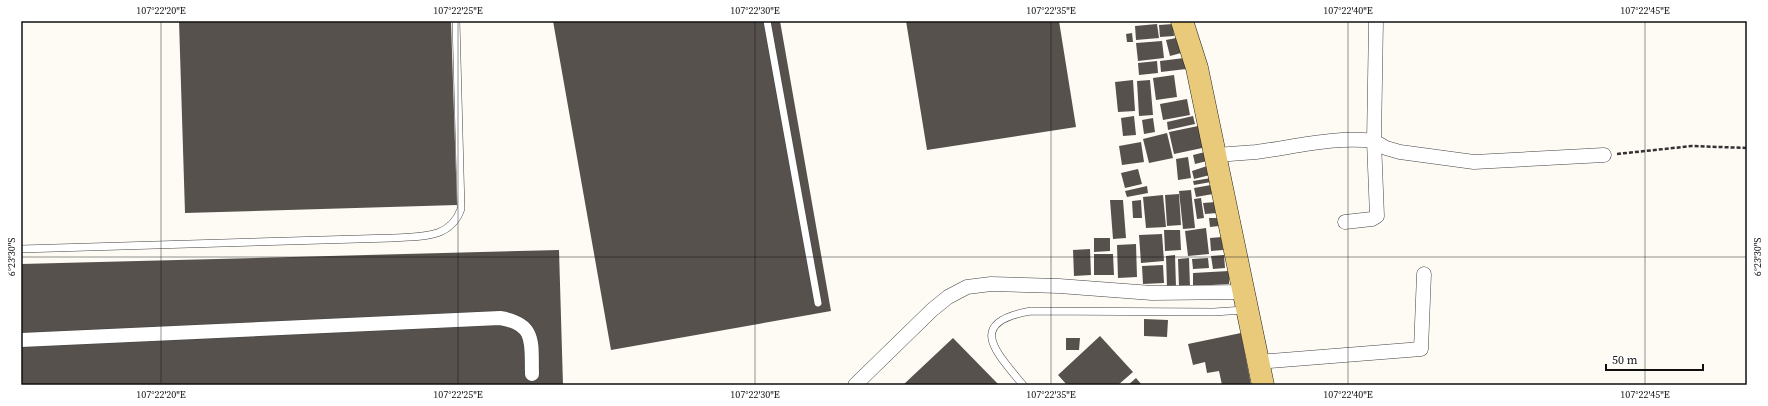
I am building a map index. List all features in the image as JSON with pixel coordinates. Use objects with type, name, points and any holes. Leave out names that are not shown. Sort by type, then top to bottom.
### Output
[{"type":"main road","points":[[1182,21],[1197,68],[1263,385]]},
{"type":"street","points":[[1346,222],[1372,219],[1377,216],[1374,141],[1376,21]]},
{"type":"street","points":[[1216,155],[1256,152],[1314,142],[1359,139],[1374,141],[1386,148],[1400,152],[1474,162],[1604,155]]},
{"type":"street","points":[[1258,362],[1421,349],[1424,274]]},
{"type":"street","points":[[855,385],[932,310],[948,297],[967,287],[991,284],[1059,286],[1152,292],[1246,301]]},
{"type":"street","points":[[21,340],[500,318],[514,320],[527,331],[531,343],[532,374]]},
{"type":"lane","points":[[21,250],[392,238],[442,232],[458,217],[461,209],[456,21]]},
{"type":"lane","points":[[766,21],[818,303]]},
{"type":"lane","points":[[1023,385],[996,352],[992,342],[991,333],[995,325],[1011,316],[1031,311],[1214,312],[1246,301]]},
{"type":"path","points":[[1604,155],[1692,146],[1747,148]]},
{"type":"building","points":[[179,21],[451,21],[457,205],[185,213]]},
{"type":"building","points":[[553,21],[780,21],[831,311],[611,350]]},
{"type":"building","points":[[906,21],[1059,21],[1076,127],[927,150]]},
{"type":"building","points":[[1157,24],[1159,38],[1136,40],[1135,26]]},
{"type":"building","points":[[1173,24],[1174,36],[1160,37],[1159,25]]},
{"type":"building","points":[[1132,33],[1133,42],[1127,42],[1126,34]]},
{"type":"building","points":[[1176,38],[1181,53],[1170,56],[1166,40]]},
{"type":"building","points":[[1162,41],[1164,58],[1138,61],[1136,43]]},
{"type":"building","points":[[1184,58],[1186,69],[1161,72],[1160,61]]},
{"type":"building","points":[[1157,61],[1158,73],[1139,75],[1138,63]]},
{"type":"building","points":[[1174,75],[1177,97],[1156,100],[1153,78]]},
{"type":"building","points":[[1133,80],[1135,111],[1118,112],[1115,82]]},
{"type":"building","points":[[1150,80],[1153,115],[1139,116],[1137,81]]},
{"type":"building","points":[[1187,99],[1190,115],[1163,120],[1160,104]]},
{"type":"building","points":[[1134,116],[1136,135],[1123,136],[1121,118]]},
{"type":"building","points":[[1193,116],[1195,124],[1168,130],[1167,122]]},
{"type":"building","points":[[1153,118],[1155,132],[1144,134],[1142,120]]},
{"type":"building","points":[[1203,125],[1207,147],[1174,154],[1169,132]]},
{"type":"building","points":[[1167,133],[1173,158],[1149,163],[1143,139]]},
{"type":"building","points":[[1141,142],[1144,162],[1122,165],[1119,146]]},
{"type":"building","points":[[1205,152],[1207,161],[1195,164],[1193,155]]},
{"type":"building","points":[[1188,157],[1191,178],[1178,180],[1176,159]]},
{"type":"building","points":[[1207,166],[1210,175],[1194,179],[1192,171]]},
{"type":"building","points":[[1138,169],[1142,184],[1125,188],[1121,173]]},
{"type":"building","points":[[1211,178],[1211,182],[1194,185],[1193,181]]},
{"type":"building","points":[[1211,185],[1213,194],[1196,197],[1194,188]]},
{"type":"building","points":[[1147,186],[1148,193],[1127,197],[1125,191]]},
{"type":"building","points":[[1191,190],[1195,228],[1183,229],[1179,191]]},
{"type":"building","points":[[1179,194],[1181,225],[1167,226],[1165,195]]},
{"type":"building","points":[[1163,195],[1166,227],[1146,228],[1143,197]]},
{"type":"building","points":[[1201,198],[1204,218],[1197,219],[1194,199]]},
{"type":"building","points":[[1110,200],[1123,200],[1126,238],[1113,239]]},
{"type":"building","points":[[1141,200],[1142,218],[1133,218],[1132,201]]},
{"type":"building","points":[[1216,202],[1217,213],[1205,214],[1203,203]]},
{"type":"building","points":[[1209,218],[1218,218],[1219,226],[1210,227]]},
{"type":"building","points":[[1206,228],[1209,254],[1188,256],[1185,231]]},
{"type":"building","points":[[1164,230],[1180,230],[1181,250],[1165,251]]},
{"type":"building","points":[[1162,234],[1164,261],[1141,263],[1139,235]]},
{"type":"building","points":[[1222,237],[1223,250],[1211,251],[1210,238]]},
{"type":"building","points":[[1094,238],[1110,238],[1110,251],[1094,252]]},
{"type":"building","points":[[1136,244],[1137,277],[1118,278],[1117,245]]},
{"type":"building","points":[[1090,249],[1091,275],[1074,276],[1073,250]]},
{"type":"building","points":[[559,250],[563,385],[21,385],[21,264]]},
{"type":"building","points":[[1094,254],[1113,254],[1114,275],[1094,275]]},
{"type":"building","points":[[1175,255],[1176,287],[1167,287],[1166,256]]},
{"type":"building","points":[[1224,255],[1225,268],[1213,269],[1211,256]]},
{"type":"building","points":[[1189,258],[1190,286],[1179,287],[1178,259]]},
{"type":"building","points":[[1208,258],[1209,268],[1193,269],[1192,259]]},
{"type":"building","points":[[1163,265],[1164,283],[1143,284],[1142,266]]},
{"type":"building","points":[[1229,271],[1229,284],[1193,286],[1193,273]]},
{"type":"building","points":[[1144,319],[1168,320],[1167,337],[1144,336]]},
{"type":"building","points":[[1241,333],[1251,385],[1222,385],[1219,371],[1207,373],[1205,362],[1193,365],[1188,344]]},
{"type":"building","points":[[1100,336],[1133,372],[1118,385],[1067,385],[1058,375]]},
{"type":"building","points":[[953,338],[999,385],[903,385]]},
{"type":"building","points":[[1066,338],[1080,338],[1079,350],[1066,350]]},
{"type":"building","points":[[1136,378],[1142,385],[1128,385]]}]
